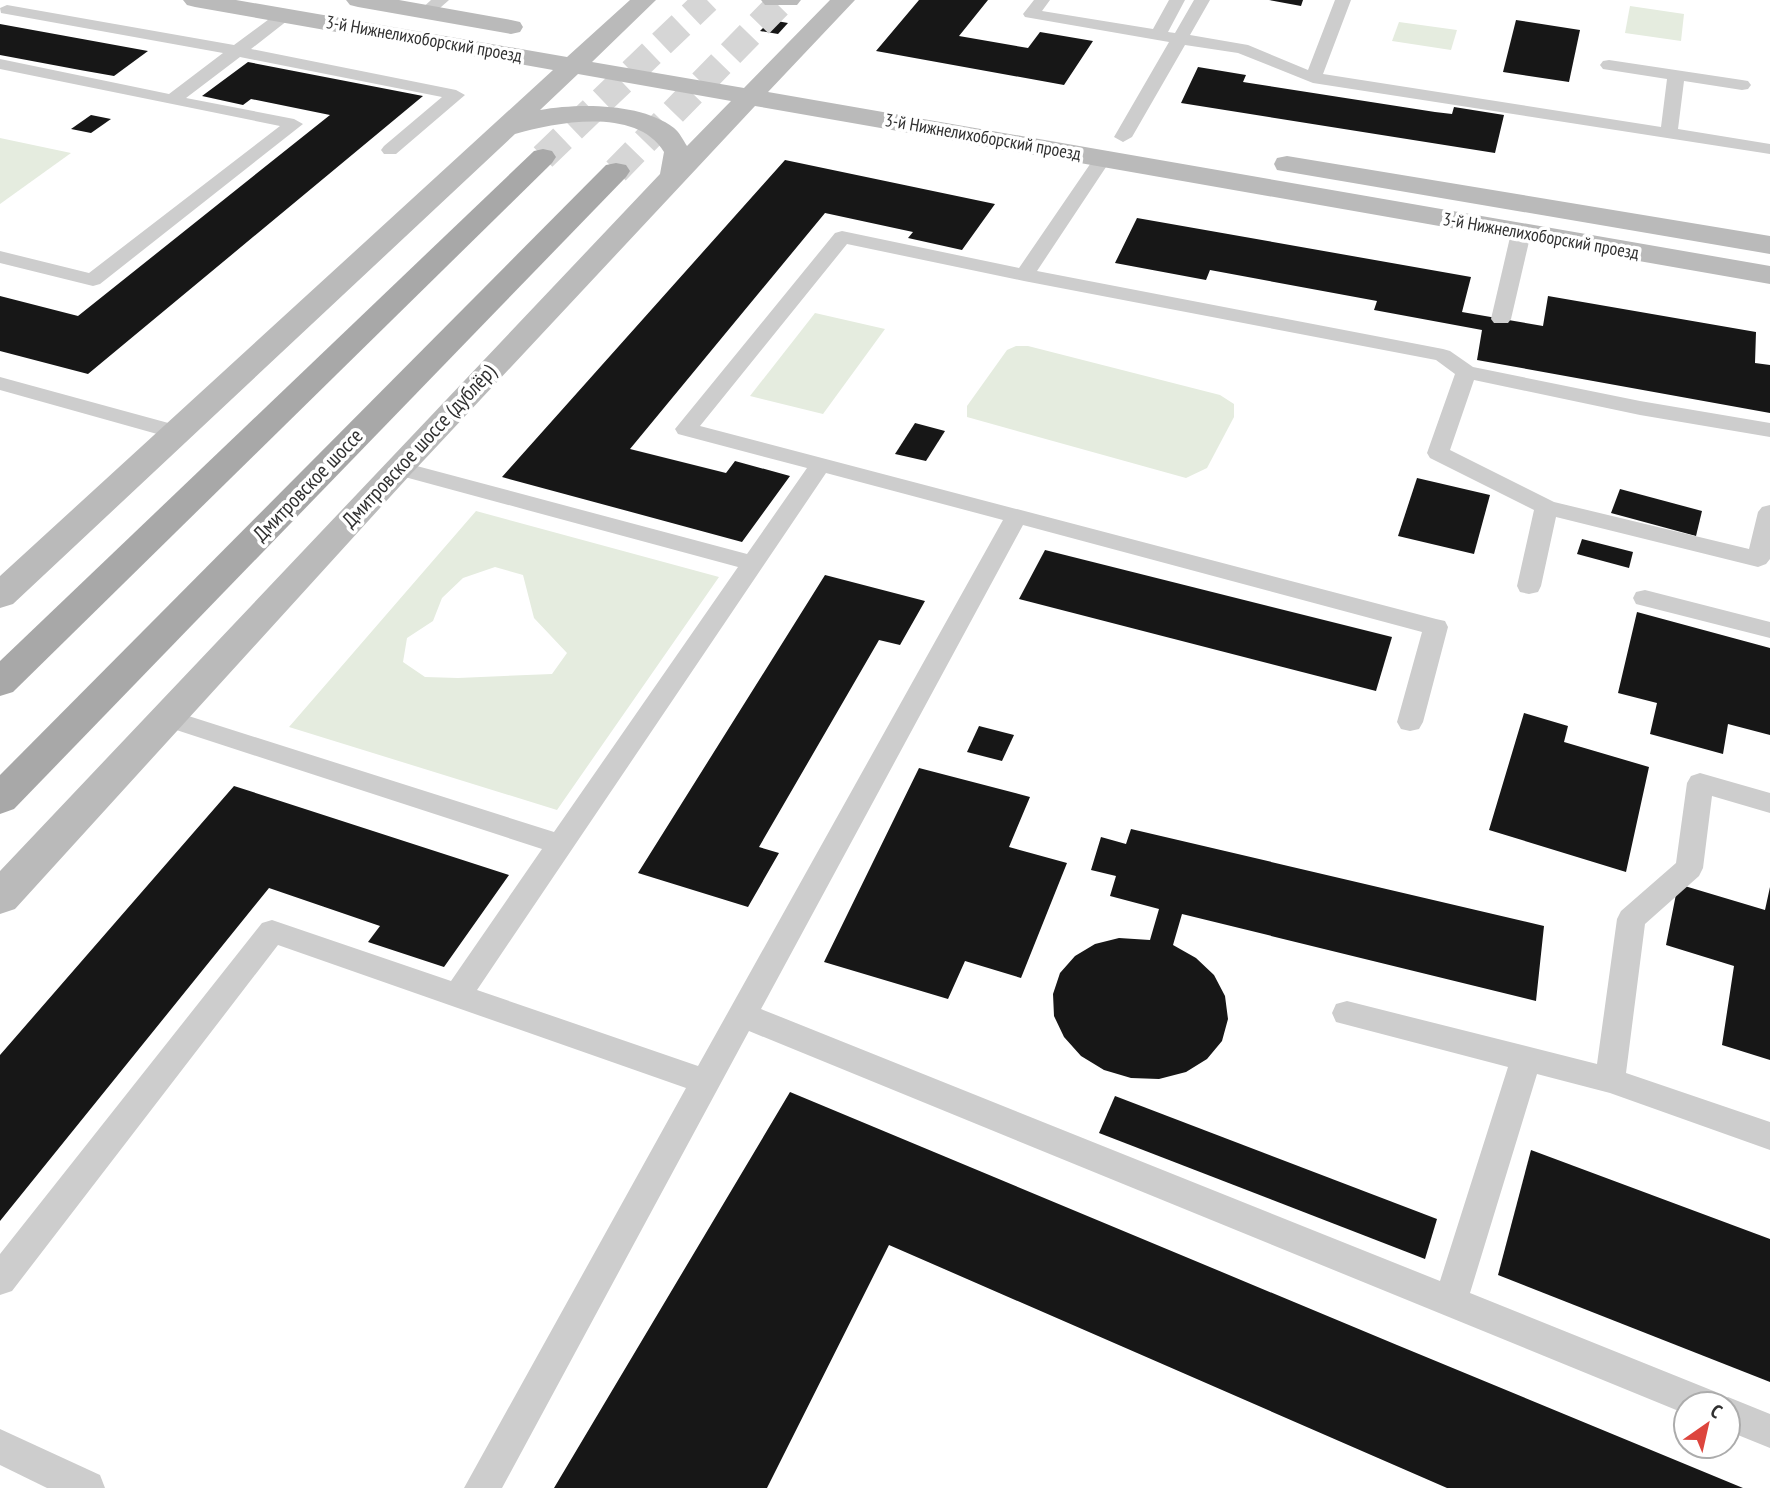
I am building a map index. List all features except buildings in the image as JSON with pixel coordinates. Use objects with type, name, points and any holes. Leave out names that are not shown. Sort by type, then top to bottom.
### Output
[{"type":"main road","name":"3-й Нижнелихоборский проезд","points":[[195,0],[752,96],[1108,142],[1770,245]]},
{"type":"main road","name":"3-й Нижнелихоборский проезд","points":[[358,0],[433,6],[528,30]]},
{"type":"main road","points":[[0,596],[644,0]]},
{"type":"main road","points":[[774,0],[789,0]]},
{"type":"main road","name":"Дмитровское шоссе (дублёр)","points":[[0,898],[398,468],[843,0]]},
{"type":"main road","points":[[568,38],[623,48]]},
{"type":"main road","points":[[745,70],[800,80]]},
{"type":"main road","points":[[495,137],[513,125],[547,116],[583,113],[617,116],[647,125],[668,138],[678,155],[678,165],[673,176]]},
{"type":"main road","name":"3-й Нижнелихоборский проезд","points":[[1108,142],[1521,233],[1770,275]]},
{"type":"main road","points":[[0,682],[543,157]]},
{"type":"main road","name":"Дмитровское шоссе","points":[[0,799],[616,171]]},
{"type":"lane","points":[[1042,0],[1031,14],[1242,49],[1313,78],[1770,149]]},
{"type":"lane","points":[[1157,36],[1177,0]]},
{"type":"lane","points":[[1024,275],[1108,142],[1181,40],[1202,0]]},
{"type":"lane","points":[[1313,78],[1343,0]]},
{"type":"lane","points":[[8,10],[238,51],[456,95],[390,150]]},
{"type":"lane","points":[[172,100],[286,15]]},
{"type":"lane","points":[[0,64],[294,124],[93,281],[0,257]]},
{"type":"lane","points":[[1609,65],[1742,85]]},
{"type":"lane","points":[[1669,133],[1676,75]]},
{"type":"lane","points":[[1500,319],[1521,233]]},
{"type":"lane","points":[[1410,722],[1436,627],[686,429],[842,237],[1024,275],[1443,355],[1466,372],[1491,370],[1770,430]]},
{"type":"lane","points":[[1466,372],[1438,453],[1546,507],[1758,559],[1770,512]]},
{"type":"lane","points":[[0,383],[175,432]]},
{"type":"lane","points":[[457,995],[558,844],[822,463]]},
{"type":"lane","points":[[398,468],[751,563]]},
{"type":"lane","points":[[1529,586],[1546,507]]},
{"type":"lane","points":[[482,1488],[1017,515]]},
{"type":"lane","points":[[1645,598],[1770,630]]},
{"type":"lane","points":[[167,718],[558,844]]},
{"type":"lane","points":[[1609,1080],[1631,919],[1689,868],[1700,783],[1770,803]]},
{"type":"lane","points":[[0,1280],[272,931],[706,1082]]},
{"type":"lane","points":[[1347,1013],[1609,1080],[1770,1136]]},
{"type":"lane","points":[[743,1015],[1672,1391]]},
{"type":"lane","points":[[1451,1300],[1526,1059]]},
{"type":"lane","points":[[1742,1420],[1770,1431]]},
{"type":"lane","points":[[0,1447],[87,1488]]},
{"type":"shaded area","points":[[1630,6],[1684,14],[1681,41],[1625,33]]},
{"type":"shaded area","points":[[1399,22],[1457,30],[1451,50],[1392,41]]},
{"type":"shaded area","points":[[0,138],[71,153],[0,204]]},
{"type":"shaded area","points":[[815,313],[885,329],[823,414],[750,396]]},
{"type":"shaded area","points":[[1016,346],[1028,346],[1220,395],[1234,404],[1234,417],[1207,468],[1186,478],[967,417],[967,406],[1007,350]]},
{"type":"shaded area","points":[[476,511],[719,577],[557,810],[289,727]],"holes":[[[495,567],[523,575],[534,618],[567,653],[552,674],[425,677],[403,662],[407,638],[433,621],[442,598],[463,578]]]},
{"type":"tunnel","points":[[543,157],[707,0]]},
{"type":"tunnel","points":[[616,171],[783,0]]}]
